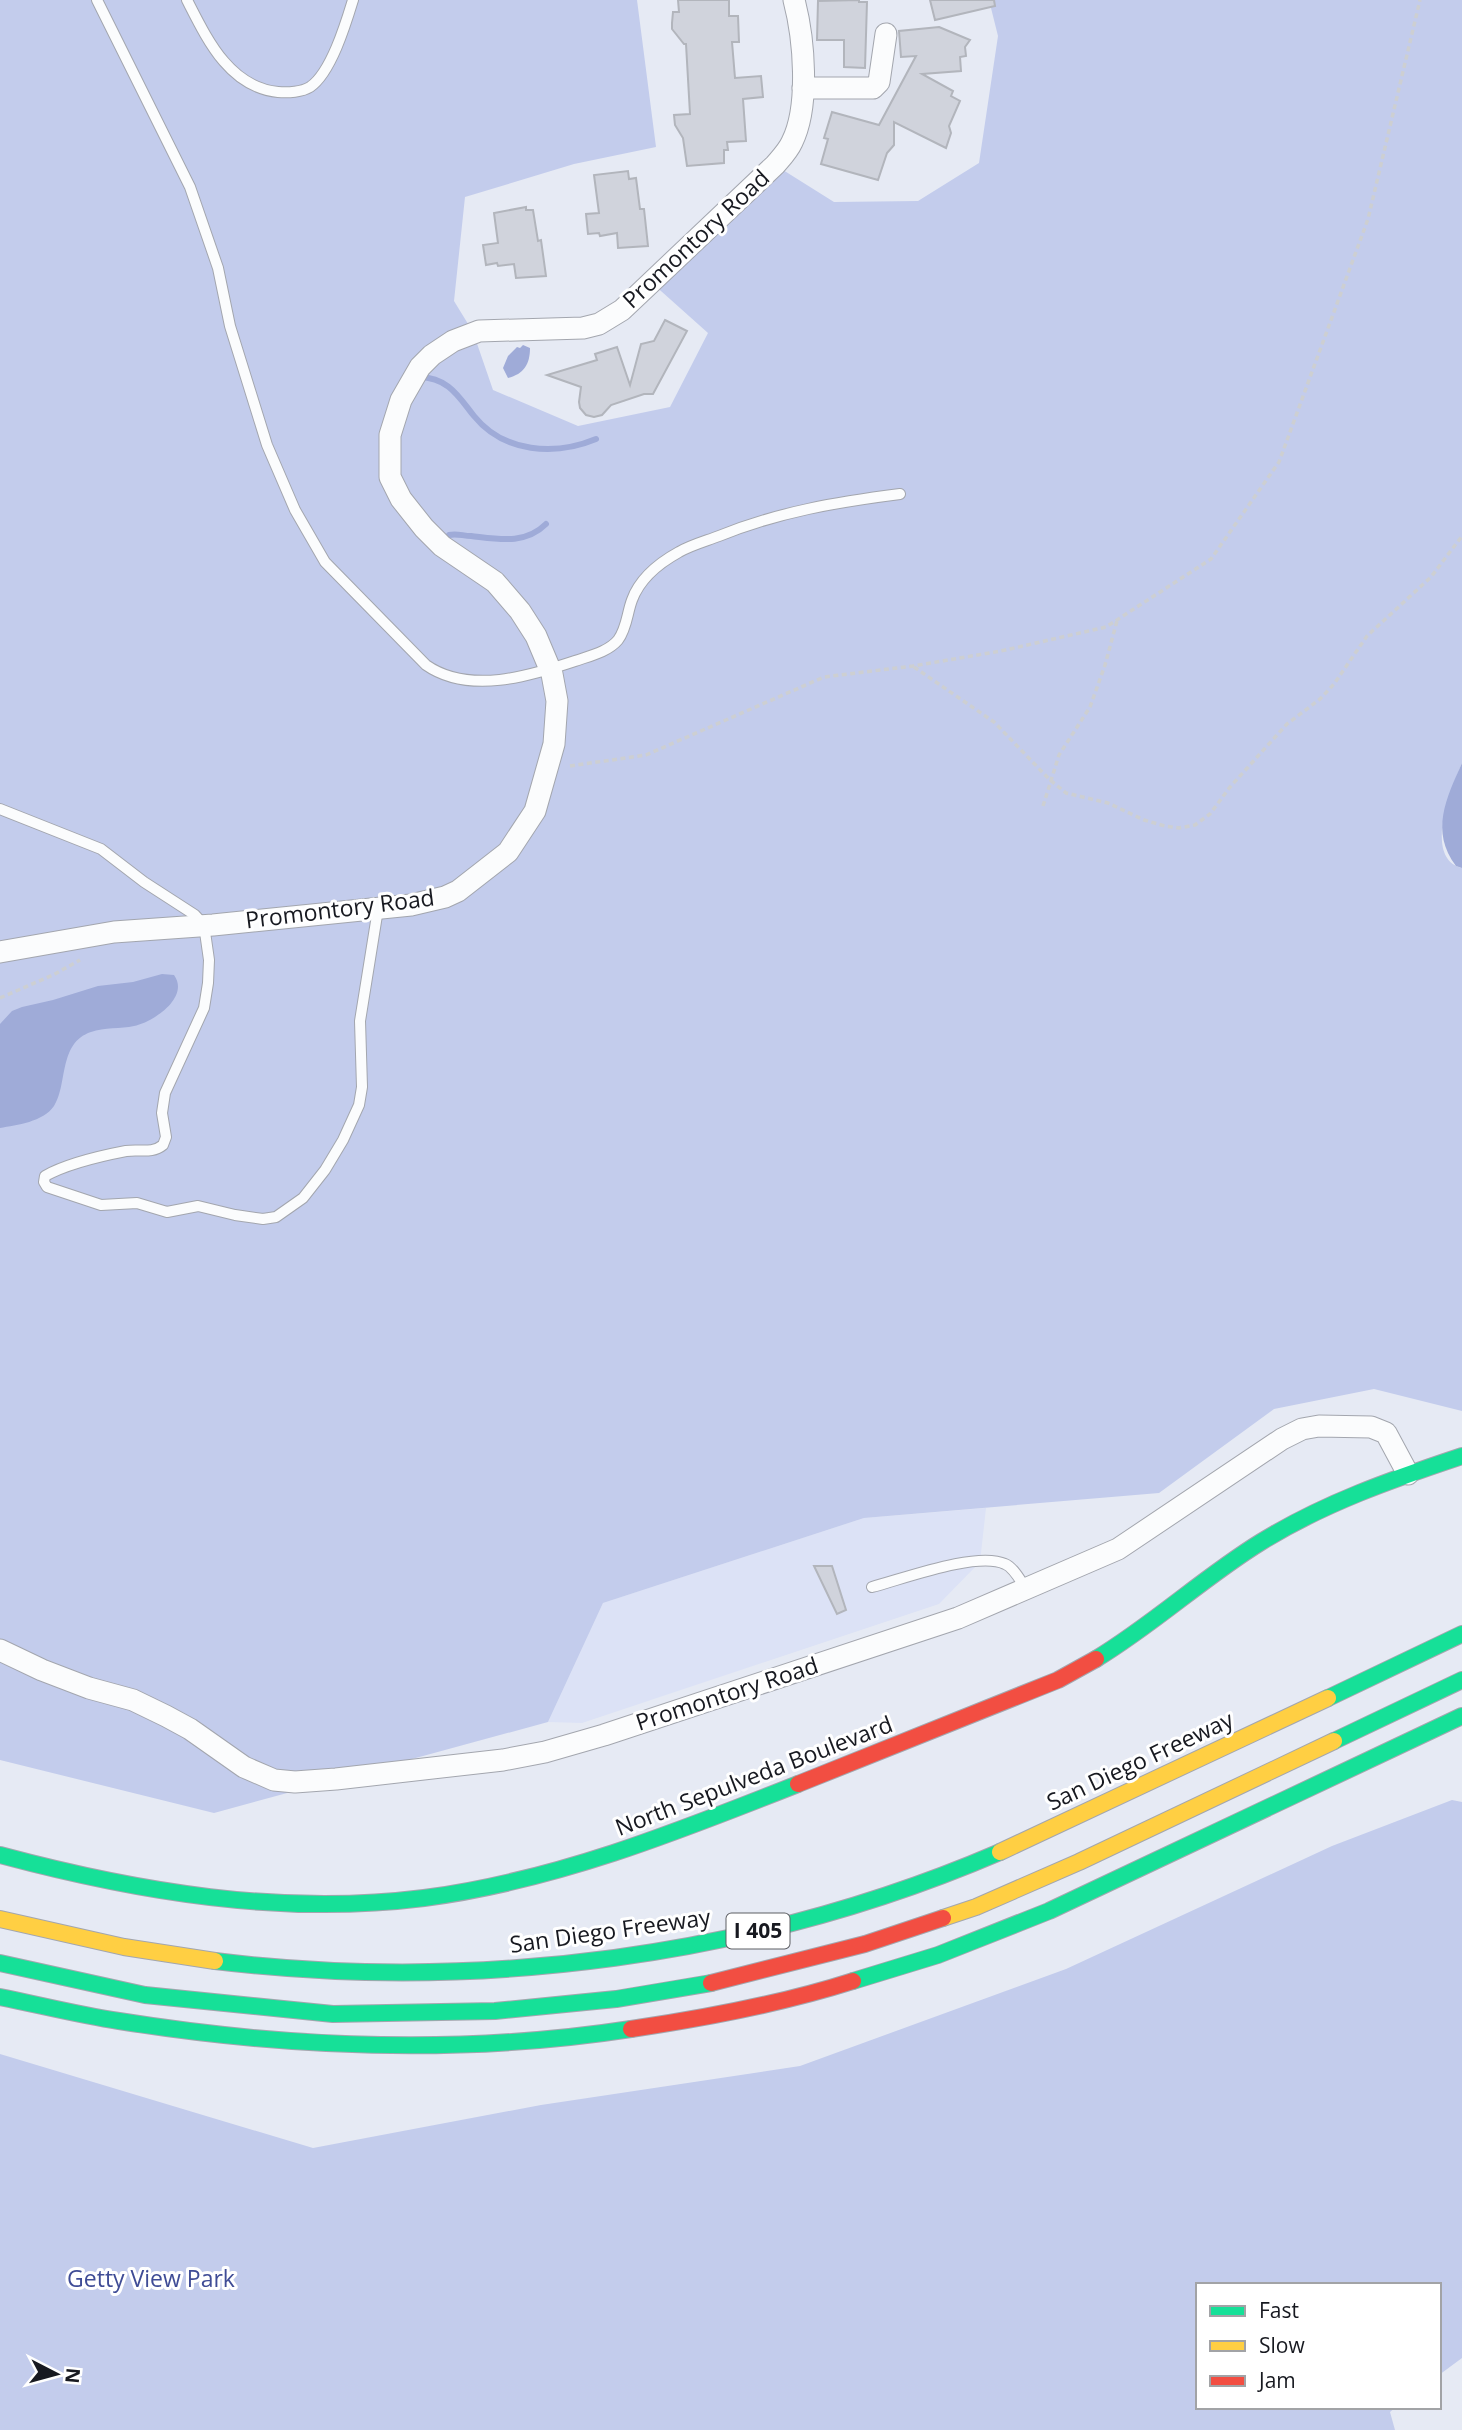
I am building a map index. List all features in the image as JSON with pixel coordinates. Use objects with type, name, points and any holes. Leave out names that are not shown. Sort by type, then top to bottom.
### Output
[{"type":"main road","name":"North Sepulveda Boulevard","points":[[0,1855],[101,1880],[203,1897],[252,1902],[366,1903],[423,1898],[473,1891],[545,1875],[663,1838],[1058,1680],[1131,1637],[1263,1541],[1335,1503],[1462,1456]]},
{"type":"main road","name":"San Diego Freeway","points":[[0,1919],[60,1934],[190,1958],[251,1966],[324,1970],[470,1971],[701,1944],[793,1922],[934,1878],[1092,1809],[1462,1634]]},
{"type":"main road","points":[[0,1963],[145,1995],[333,2014],[495,2011],[616,1999],[709,1984],[865,1944],[976,1908],[1079,1862],[1462,1680]]},
{"type":"main road","points":[[0,1997],[52,2009],[211,2035],[392,2047],[609,2034],[690,2021],[859,1981],[938,1956],[1017,1926],[1462,1716]]},
{"type":"street","name":"Promontory Road","points":[[0,953],[114,932],[411,905],[445,897],[469,884],[508,852],[535,811],[546,775],[557,726],[557,701],[550,668],[536,636],[520,611],[495,582],[442,546],[424,528],[410,512],[392,483],[390,435],[401,400],[420,367],[432,355],[473,332],[583,328],[599,324],[635,300],[775,165],[792,143],[798,124],[803,88],[794,0]]},
{"type":"street","points":[[803,88],[873,88],[879,82],[886,34]]},
{"type":"street","name":"Promontory Road","points":[[0,1650],[53,1675],[133,1700],[190,1729],[244,1767],[274,1780],[295,1782],[503,1760],[545,1752],[604,1735],[958,1618],[1118,1549],[1282,1439],[1302,1429],[1346,1425],[1371,1427],[1386,1433],[1408,1475]]},
{"type":"lane","points":[[97,0],[190,187],[218,268],[230,326],[267,445],[295,510],[325,562],[437,673],[453,678],[505,679],[600,653],[617,641],[642,580],[680,551],[784,513],[827,503],[900,494]]},
{"type":"lane","points":[[187,0],[214,48],[230,68],[247,83],[271,92],[288,93],[310,87],[321,75],[334,54],[353,0]]},
{"type":"lane","points":[[0,808],[101,849],[144,882],[195,915],[204,925],[209,961],[204,1008],[165,1093],[162,1114],[166,1137],[163,1145],[152,1151],[129,1150],[46,1176],[44,1182],[47,1187],[101,1205],[137,1203],[167,1212],[198,1206],[263,1219],[276,1217],[303,1198],[325,1170],[359,1105],[362,1087],[360,1021],[378,909]]},
{"type":"lane","points":[[872,1587],[963,1562],[985,1559],[1007,1564],[1026,1589]]},
{"type":"path","points":[[546,775],[572,765],[646,755],[824,677],[1001,651],[1106,627],[1211,559],[1279,462],[1368,219],[1420,0]]},
{"type":"path","points":[[913,666],[994,722],[1066,793],[1108,803],[1144,820],[1180,828],[1195,825],[1210,814],[1230,787],[1287,724],[1320,699],[1334,684],[1367,636],[1431,577],[1462,536]]},
{"type":"path","points":[[1043,806],[1059,755],[1090,707],[1118,620]]},
{"type":"path","points":[[0,998],[53,975],[83,957]]},
{"type":"shaded area","points":[[523,345],[530,348],[529,359],[522,371],[508,378],[503,368],[508,356]]},
{"type":"shaded area","points":[[1462,763],[1462,868],[1456,866],[1448,853],[1442,828],[1446,802]]},
{"type":"shaded area","points":[[162,974],[174,975],[178,983],[174,1000],[168,1007],[142,1024],[96,1030],[81,1037],[68,1055],[54,1106],[43,1116],[29,1122],[0,1128],[0,1024],[12,1011],[98,986],[133,982]]},
{"type":"shaded area","points":[[986,1508],[980,1562],[939,1604],[582,1723],[548,1722],[603,1603],[864,1518]]},
{"type":"green space","points":[[0,0],[637,0],[656,147],[574,164],[465,197],[454,301],[473,332],[493,390],[578,426],[670,407],[708,333],[652,283],[775,165],[834,202],[918,201],[979,163],[998,36],[989,0],[1462,0],[1462,763],[1447,804],[1442,836],[1444,851],[1450,862],[1462,868],[1462,1411],[1374,1389],[1274,1409],[1159,1493],[864,1518],[603,1603],[548,1722],[214,1813],[0,1760]]},
{"type":"green space","name":"Getty View Park","points":[[1452,1800],[1462,1802],[1462,2358],[1441,2374],[1441,2283],[1196,2283],[1196,2409],[1394,2409],[1390,2412],[1395,2430],[0,2430],[0,2054],[313,2148],[541,2105],[800,2066],[1066,1969],[1332,1846]]},
{"type":"building","points":[[678,0],[729,0],[729,16],[738,16],[739,42],[732,42],[735,78],[761,76],[763,97],[743,99],[746,141],[727,142],[728,150],[724,150],[724,163],[687,166],[683,138],[675,125],[674,115],[690,114],[686,44],[672,29],[673,12],[679,12]]},
{"type":"building","points":[[930,0],[994,0],[995,6],[935,20]]},
{"type":"building","points":[[818,1],[867,2],[865,68],[844,67],[844,40],[817,40]]},
{"type":"building","points":[[939,27],[970,40],[965,47],[966,56],[960,57],[961,71],[922,74],[953,91],[951,96],[960,101],[949,126],[951,133],[946,148],[894,122],[894,145],[887,153],[878,180],[821,164],[828,139],[824,138],[832,112],[879,125],[916,56],[901,57],[899,31]]},
{"type":"building","points":[[628,171],[629,179],[636,178],[640,209],[644,209],[648,246],[618,248],[617,233],[600,236],[599,233],[588,234],[586,214],[599,213],[594,175]]},
{"type":"building","points":[[526,207],[526,210],[533,210],[546,276],[516,278],[514,264],[486,265],[483,245],[498,243],[494,213]]},
{"type":"building","points":[[665,320],[687,331],[653,394],[644,394],[611,405],[602,415],[594,417],[586,415],[580,408],[581,387],[547,375],[597,360],[595,354],[617,347],[630,385],[641,344],[654,341]]},
{"type":"building","points":[[814,1566],[832,1566],[846,1610],[837,1614]]},
{"type":"waterway","points":[[419,377],[438,381],[452,389],[486,428],[515,444],[531,448],[564,448],[596,439]]},
{"type":"waterway","points":[[443,543],[452,534],[501,539],[520,538],[538,531],[546,524]]},
{"type":"traffic: fast","points":[[1096,1659],[1219,1570],[1285,1528],[1359,1493],[1462,1456]]},
{"type":"traffic: fast","points":[[1328,1698],[1462,1634]]},
{"type":"traffic: fast","points":[[1334,1741],[1462,1680]]},
{"type":"traffic: fast","points":[[853,1981],[938,1955],[1049,1911],[1462,1716]]},
{"type":"traffic: fast","points":[[0,1855],[104,1880],[210,1897],[263,1902],[370,1903],[472,1890],[568,1867],[661,1837],[798,1784]]},
{"type":"traffic: fast","points":[[215,1961],[314,1970],[414,1972],[515,1968],[615,1958],[714,1941],[811,1918],[907,1888],[1000,1852]]},
{"type":"traffic: fast","points":[[0,1963],[145,1995],[333,2014],[495,2011],[616,1999],[711,1983]]},
{"type":"traffic: fast","points":[[0,1997],[119,2021],[311,2042],[375,2045],[503,2043],[631,2029]]},
{"type":"traffic: slow","points":[[1000,1852],[1328,1698]]},
{"type":"traffic: slow","points":[[943,1918],[976,1907],[1079,1862],[1334,1741]]},
{"type":"traffic: slow","points":[[0,1919],[124,1947],[215,1961]]},
{"type":"traffic: jam","points":[[798,1784],[1058,1680],[1096,1659]]},
{"type":"traffic: jam","points":[[711,1983],[865,1944],[943,1918]]},
{"type":"traffic: jam","points":[[631,2029],[743,2010],[853,1981]]}]
